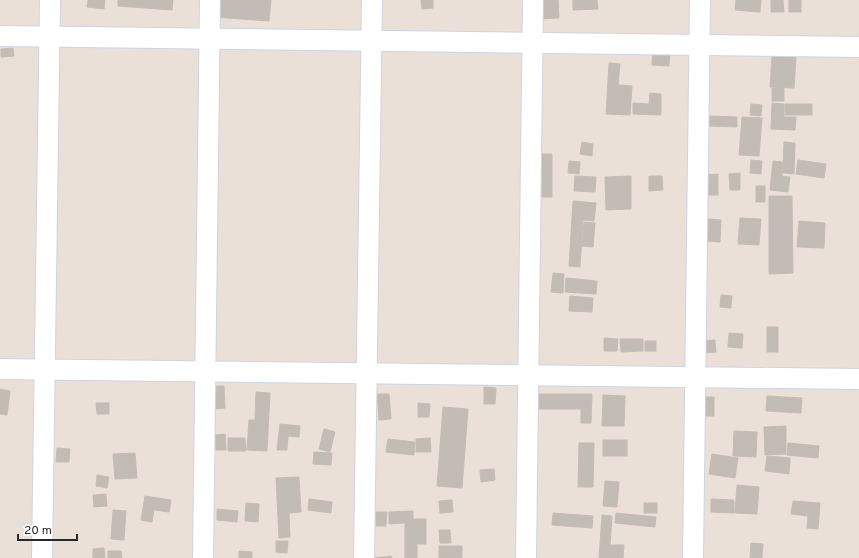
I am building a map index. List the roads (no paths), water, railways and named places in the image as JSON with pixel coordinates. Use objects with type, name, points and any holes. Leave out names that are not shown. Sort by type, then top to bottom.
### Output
[{"type":"street","points":[[42,558],[50,0]]},
{"type":"street","points":[[203,558],[210,0]]},
{"type":"street","points":[[364,558],[372,0]]},
{"type":"street","points":[[526,558],[533,0]]},
{"type":"street","points":[[693,558],[700,0]]},
{"type":"street","points":[[0,36],[859,46]]},
{"type":"street","points":[[0,369],[859,379]]}]
